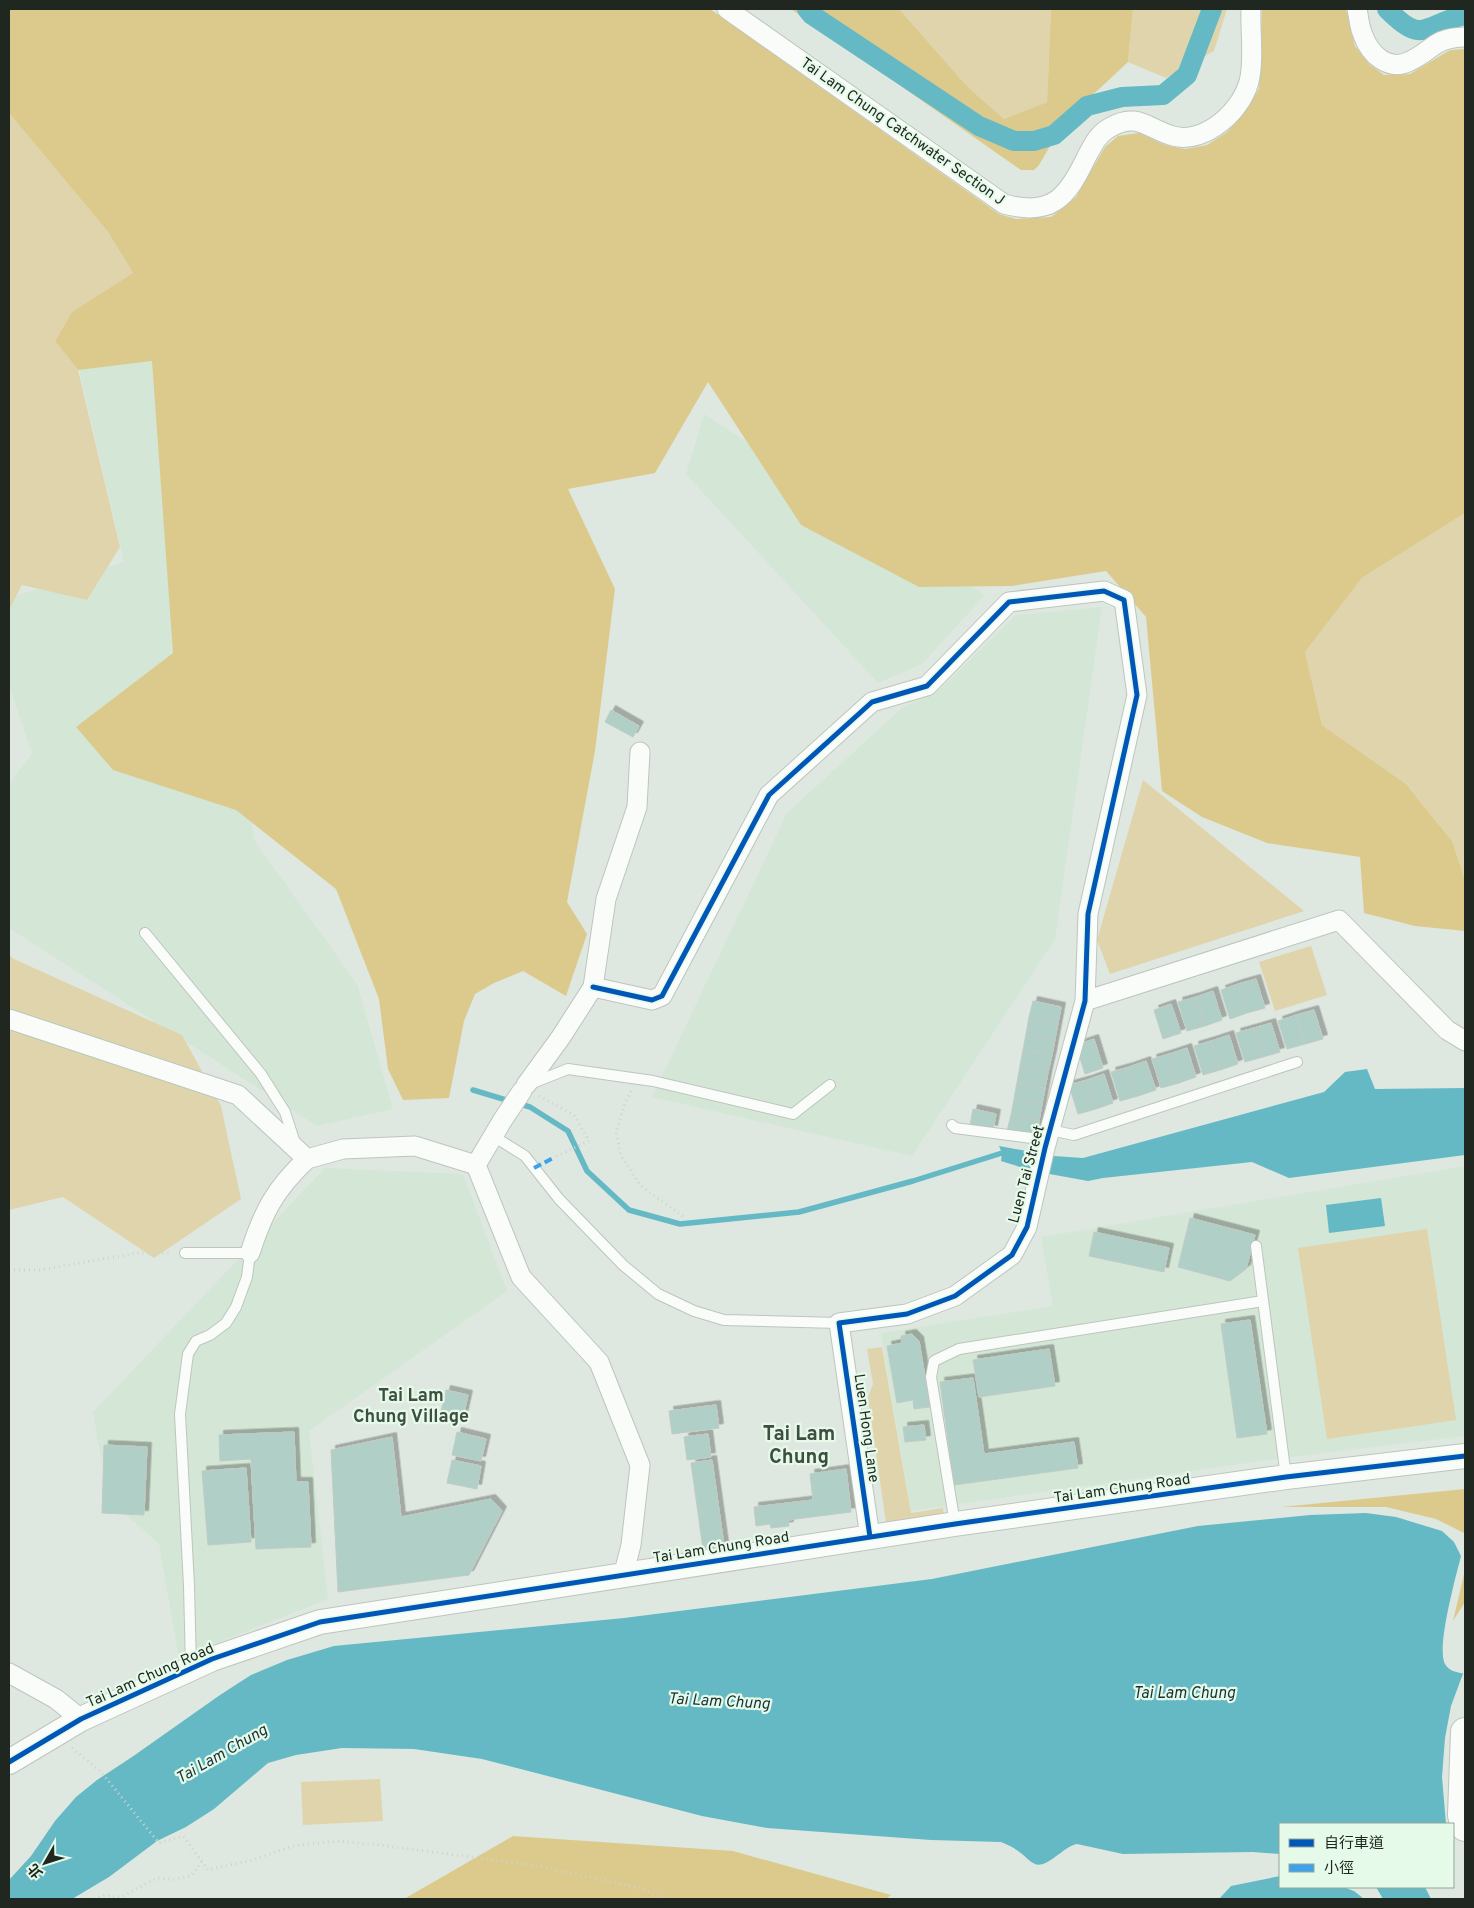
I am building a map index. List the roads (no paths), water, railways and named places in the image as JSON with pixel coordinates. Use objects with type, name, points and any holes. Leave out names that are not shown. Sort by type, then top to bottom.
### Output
[{"type":"main road","points":[[1465,1732],[1462,1815],[1465,1827]]},
{"type":"street","name":"Tai Lam Chung Catchwater Section J","points":[[728,9],[1004,204],[1018,208],[1035,208],[1047,206],[1068,190],[1096,140],[1104,131],[1114,125],[1142,122],[1169,134],[1185,138],[1202,134],[1219,123],[1236,106],[1244,94],[1250,79],[1252,60],[1251,9]]},
{"type":"street","points":[[1357,9],[1361,31],[1365,40],[1377,56],[1388,64],[1403,64],[1415,59],[1432,45],[1442,40],[1465,37]]},
{"type":"street","name":"Luen Tai Street","points":[[593,987],[652,1000],[662,996],[769,795],[872,702],[927,686],[1009,602],[1104,591],[1124,600],[1138,695],[1088,914],[1084,1001],[1047,1140],[1027,1227],[1012,1255],[954,1296],[908,1314],[839,1324]]},
{"type":"street","points":[[476,1165],[497,1128],[561,1037],[593,987],[606,899],[637,807],[640,752]]},
{"type":"street","points":[[1084,1001],[1339,920],[1447,1030],[1465,1041]]},
{"type":"street","points":[[9,1019],[238,1095],[302,1154],[343,1149],[415,1146],[476,1165]]},
{"type":"street","points":[[250,1253],[260,1222],[302,1154]]},
{"type":"street","points":[[476,1165],[521,1277],[599,1362],[640,1465],[631,1545],[623,1576]]},
{"type":"street","name":"Luen Hong Lane","points":[[839,1324],[870,1536]]},
{"type":"street","name":"Tai Lam Chung Road","points":[[9,1762],[81,1719],[192,1668],[212,1659],[320,1622],[870,1536],[1286,1477],[1465,1456]]},
{"type":"street","points":[[9,1673],[56,1699],[81,1719]]},
{"type":"lane","points":[[145,932],[261,1074],[285,1112],[302,1154]]},
{"type":"lane","points":[[952,1125],[955,1128],[1047,1140],[1074,1135],[1297,1062]]},
{"type":"lane","points":[[527,1086],[568,1069],[653,1081],[792,1114],[830,1085]]},
{"type":"lane","points":[[497,1128],[525,1156],[565,1206],[623,1265],[658,1294],[694,1310],[724,1320],[839,1324]]},
{"type":"lane","points":[[1256,1246],[1286,1477]]},
{"type":"lane","points":[[186,1253],[250,1253],[247,1277],[236,1307],[226,1323],[210,1335],[196,1341],[188,1354],[180,1414],[192,1668]]},
{"type":"lane","points":[[955,1524],[931,1376],[934,1360],[959,1350],[1263,1301]]},
{"type":"water","points":[[1367,1069],[1375,1089],[1465,1088],[1465,1155],[1289,1178],[1252,1162],[1088,1181],[1033,1171],[1001,1161],[1002,1153],[999,1146],[1054,1156],[1083,1158],[1324,1092],[1345,1072]]},
{"type":"water","points":[[1381,1198],[1385,1226],[1329,1233],[1326,1205]]},
{"type":"water","name":"Tai Lam Chung","points":[[1366,1513],[1396,1517],[1442,1531],[1454,1542],[1461,1556],[1443,1643],[1443,1656],[1447,1667],[1465,1674],[1453,1823],[1279,1823],[1279,1854],[1253,1852],[1123,1854],[1077,1844],[1040,1865],[1033,1863],[1015,1849],[1001,1842],[931,1840],[767,1828],[702,1816],[482,1759],[414,1749],[342,1748],[296,1755],[268,1763],[214,1809],[186,1827],[157,1841],[109,1877],[72,1899],[9,1899],[9,1880],[31,1856],[55,1821],[76,1797],[97,1780],[251,1675],[287,1660],[334,1646],[624,1618],[932,1579],[1198,1526],[1310,1515]]},
{"type":"water","points":[[1279,1876],[1279,1888],[1346,1888],[1354,1891],[1364,1899],[1219,1899],[1231,1886]]},
{"type":"water","points":[[1377,1888],[1426,1888],[1431,1899],[1383,1899]]},
{"type":"waterway","points":[[807,9],[812,15],[979,126],[1014,141],[1034,141],[1054,135],[1087,106],[1122,97],[1163,95],[1187,75],[1212,9]]},
{"type":"waterway","points":[[1387,9],[1399,21],[1417,30],[1425,30],[1465,15]]},
{"type":"waterway","points":[[473,1090],[530,1107],[568,1131],[587,1171],[629,1210],[680,1224],[799,1212],[913,1181],[1002,1153],[1007,1154]]},
{"type":"district","name":"Tai Lam Chung Village","points":[[411,1405]]},
{"type":"district","name":"Tai Lam Chung","points":[[799,1444]]}]
